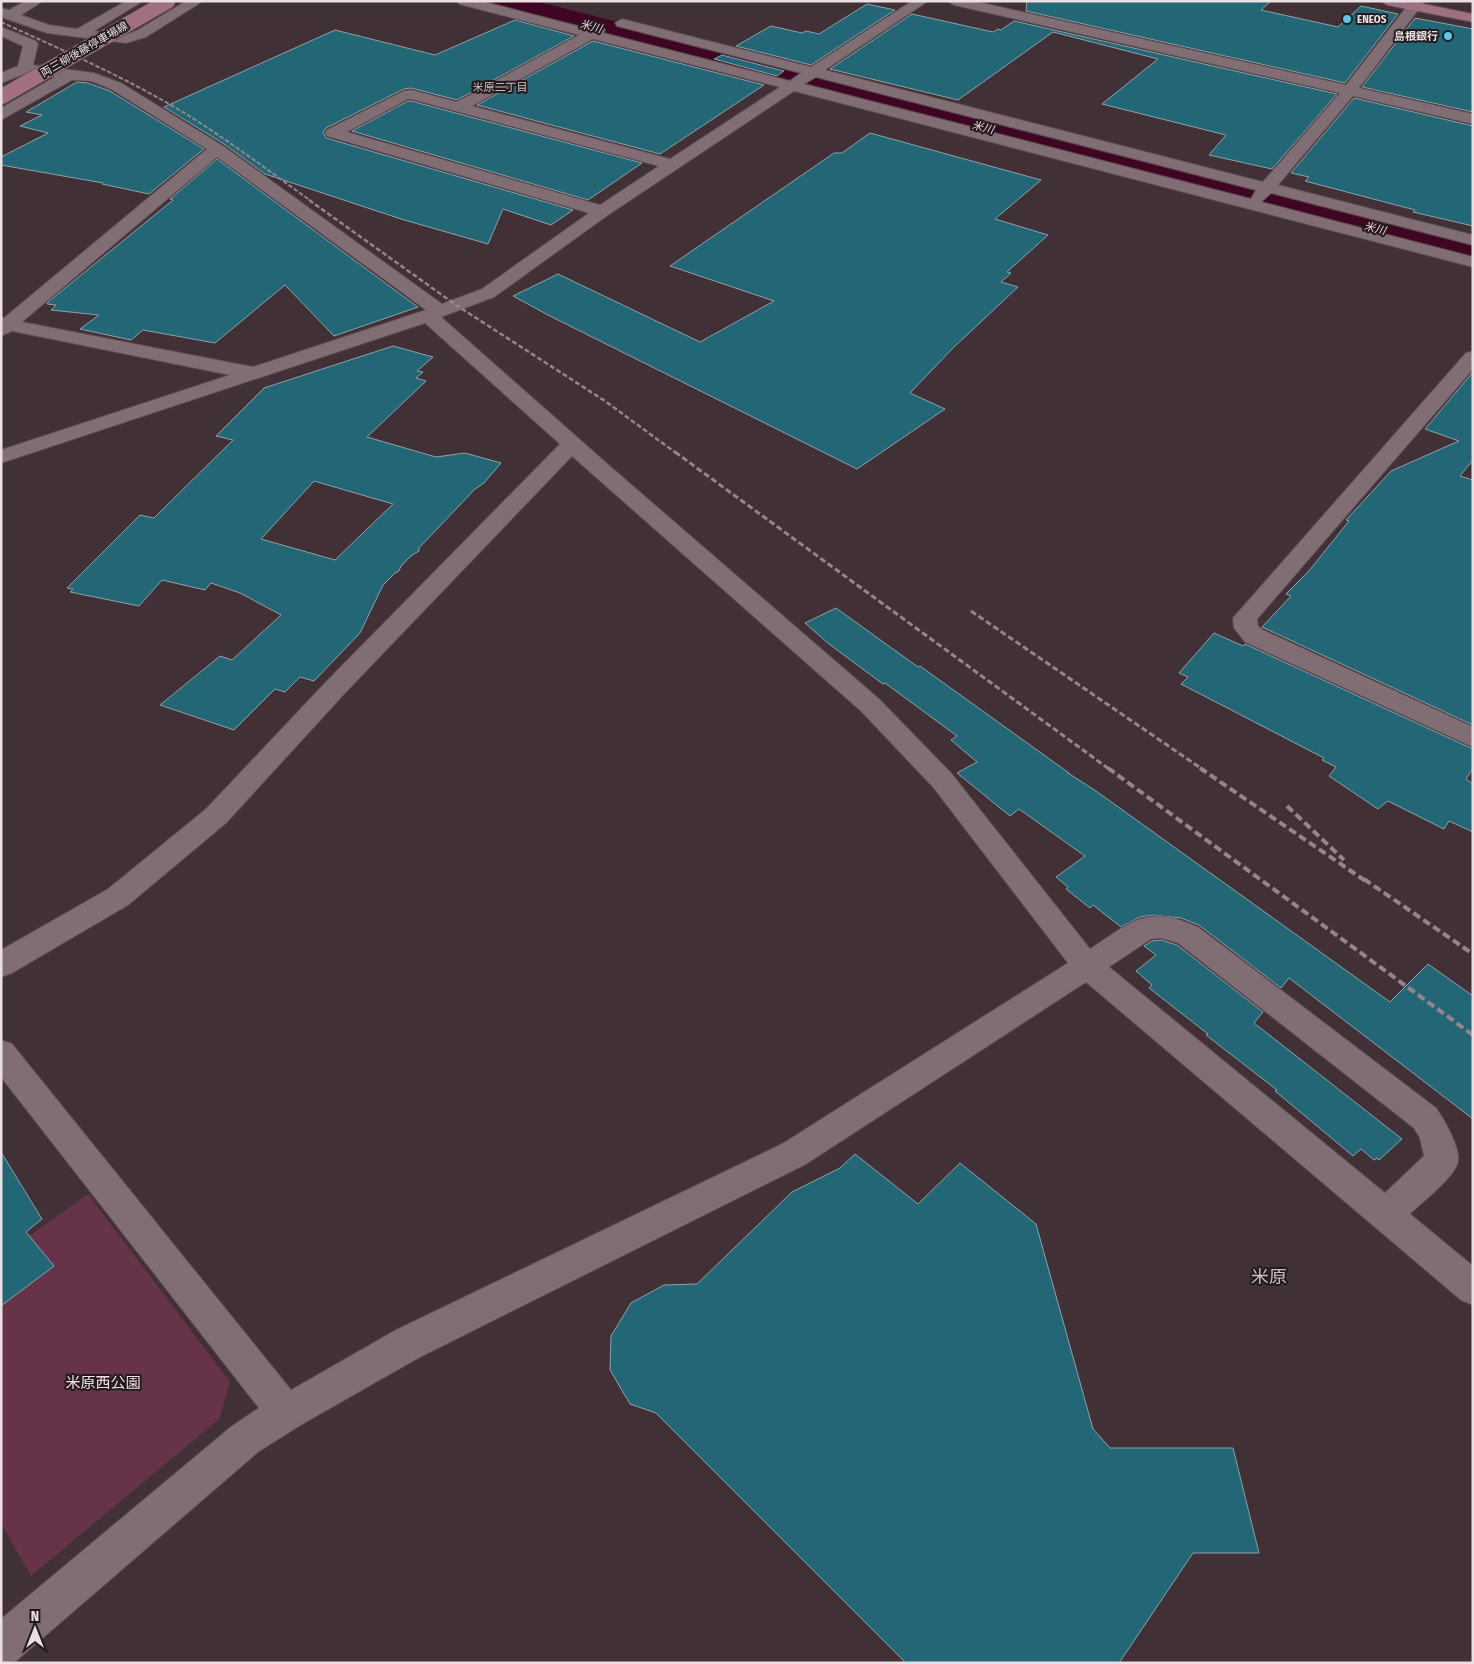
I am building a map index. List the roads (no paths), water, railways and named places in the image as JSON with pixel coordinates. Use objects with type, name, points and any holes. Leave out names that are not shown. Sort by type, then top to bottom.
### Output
[{"type":"main road","name":"両三柳後藤停車場線","points":[[1,97],[168,1]]},
{"type":"main road","points":[[1387,1],[1415,4],[1473,18]]},
{"type":"main road","points":[[1445,1],[1473,6]]},
{"type":"street","points":[[6,13],[36,1]]},
{"type":"street","points":[[80,33],[136,1]]},
{"type":"street","points":[[6,13],[47,29],[126,39],[140,34],[196,1]]},
{"type":"street","points":[[464,1],[797,82],[1267,188],[1473,240]]},
{"type":"street","points":[[1,457],[434,313],[488,293],[602,211],[921,1]]},
{"type":"street","points":[[954,1],[1137,41],[1473,119]]},
{"type":"street","points":[[1247,209],[1349,91],[1415,4]]},
{"type":"street","points":[[460,107],[590,33],[606,21],[797,82],[1473,275]]},
{"type":"street","points":[[1,32],[30,44],[21,69],[1,79]]},
{"type":"street","points":[[1,66],[94,77],[116,86],[217,149],[434,313],[572,444],[870,705],[942,780],[1087,966],[1473,1288]]},
{"type":"street","points":[[1,114],[69,75]]},
{"type":"street","points":[[427,82],[336,129],[334,134],[602,211]]},
{"type":"street","points":[[406,94],[672,165]]},
{"type":"street","points":[[3,326],[217,149]]},
{"type":"street","points":[[1247,209],[1473,262]]},
{"type":"street","points":[[3,326],[254,373]]},
{"type":"street","points":[[1473,357],[1245,618],[1246,628],[1254,636],[1473,738]]},
{"type":"street","points":[[1,965],[118,897],[216,816],[335,688],[572,444]]},
{"type":"street","points":[[1,1646],[245,1439],[286,1413],[407,1344],[794,1154],[1144,930],[1158,926],[1173,928],[1188,935],[1425,1118],[1436,1134],[1442,1161],[1384,1215]]},
{"type":"street","points":[[1,1053],[286,1413]]},
{"type":"waterway","name":"米川","points":[[493,1],[1473,253]]},
{"type":"railway","points":[[1,22],[112,73],[176,108],[228,141],[311,201]]},
{"type":"railway","points":[[309,200],[456,305],[605,401],[676,453]]},
{"type":"railway","points":[[675,452],[1109,769]]},
{"type":"railway","points":[[971,611],[1202,769]]},
{"type":"railway","points":[[1108,768],[1473,1035]]},
{"type":"railway","points":[[1200,768],[1367,882]]},
{"type":"railway","points":[[1287,806],[1344,860]]},
{"type":"railway","points":[[1364,879],[1473,954]]},
{"type":"place","name":"ENEOS","points":[[1347,19]]},
{"type":"place","name":"島根銀行","points":[[1448,36]]},
{"type":"district","name":"米原二丁目","points":[[500,87]]},
{"type":"district","name":"米原","points":[[1269,1277]]},
{"type":"park label","name":"米原西公園","points":[[103,1383]]}]
